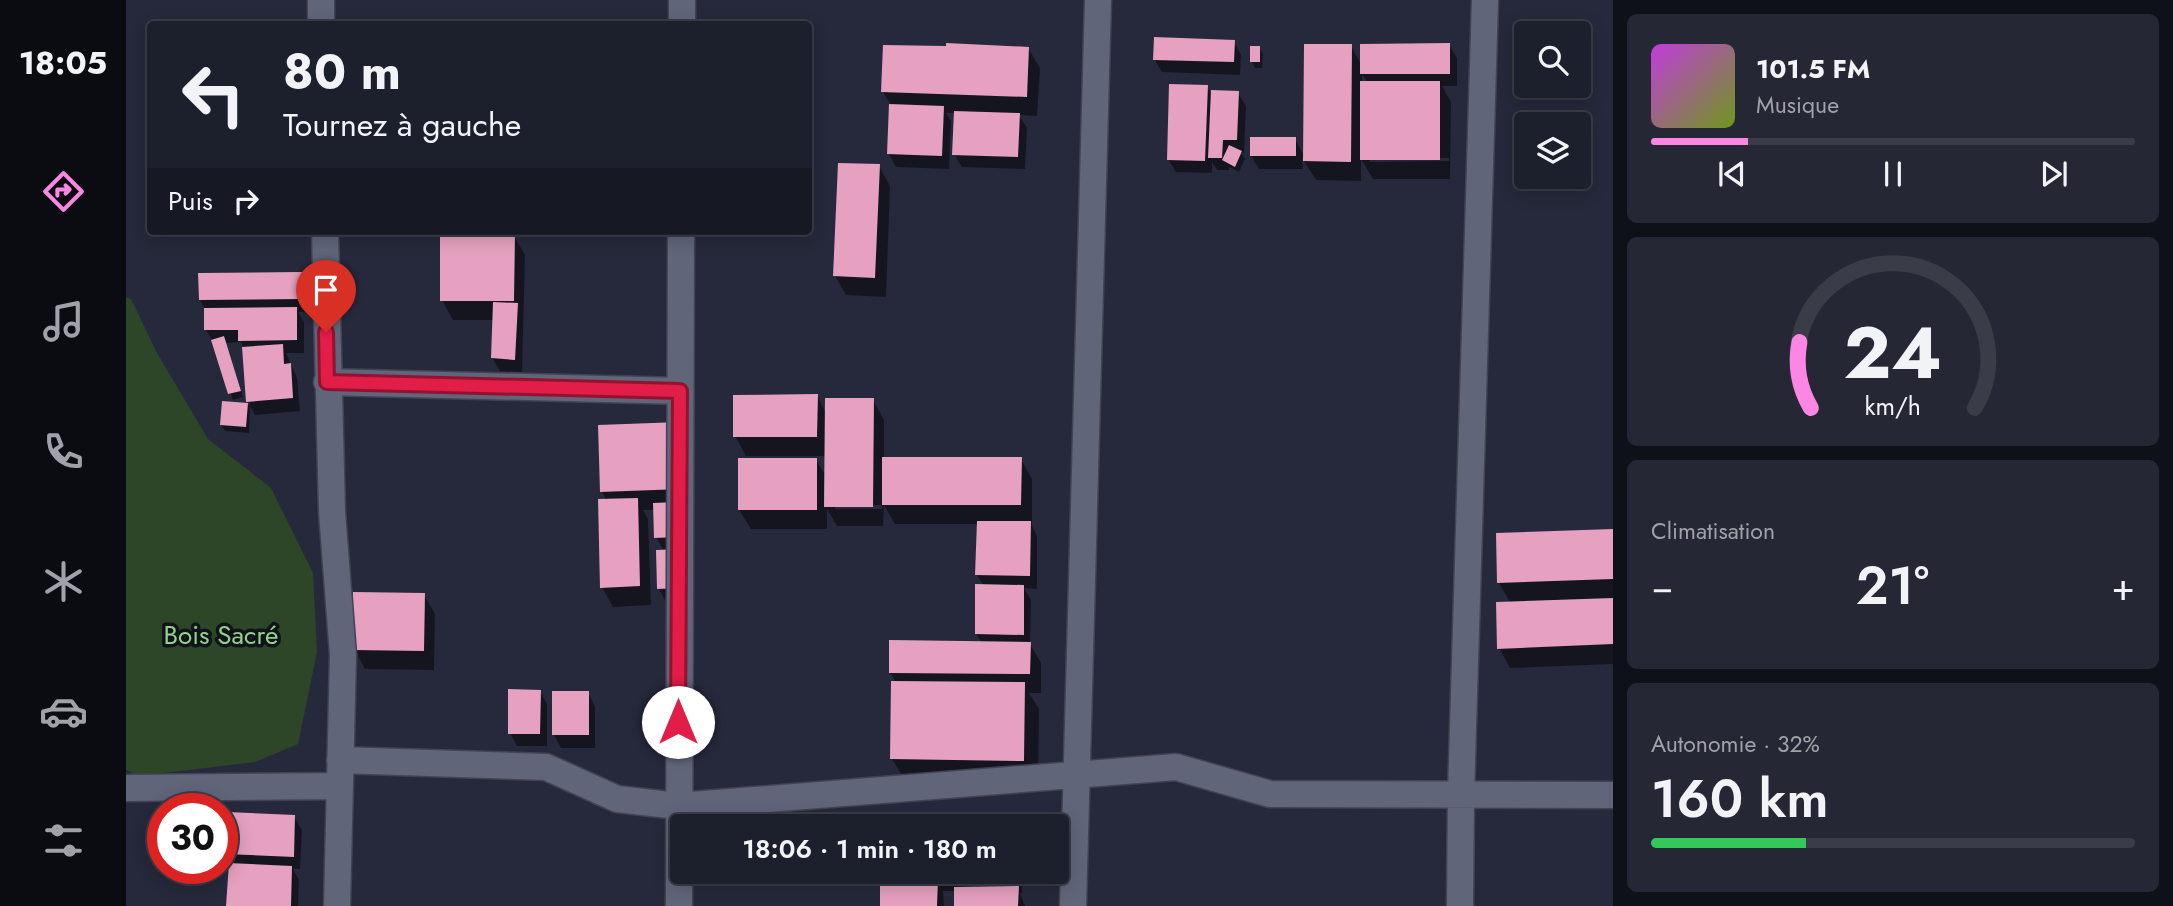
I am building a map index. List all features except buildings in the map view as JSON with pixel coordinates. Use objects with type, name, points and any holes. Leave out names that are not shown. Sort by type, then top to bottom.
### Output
[{"type":"street","points":[[321,0],[321,21]]},
{"type":"street","points":[[682,0],[682,21]]},
{"type":"street","points":[[1073,906],[1098,0]]},
{"type":"street","points":[[1460,906],[1485,0]]},
{"type":"street","points":[[325,235],[332,512],[343,655],[337,906]]},
{"type":"street","points":[[679,906],[681,235]]},
{"type":"street","points":[[327,382],[680,391]]},
{"type":"street","points":[[126,788],[340,773],[546,767],[617,799],[678,806],[1176,767],[1270,794],[1613,795]]},
{"type":"green space","name":"Bois Sacré","points":[[126,297],[131,299],[157,353],[208,439],[271,488],[313,573],[317,652],[298,744],[255,762],[139,776],[126,770]]},
{"type":"route","points":[[326,332],[327,382],[680,391],[678,722]]}]
